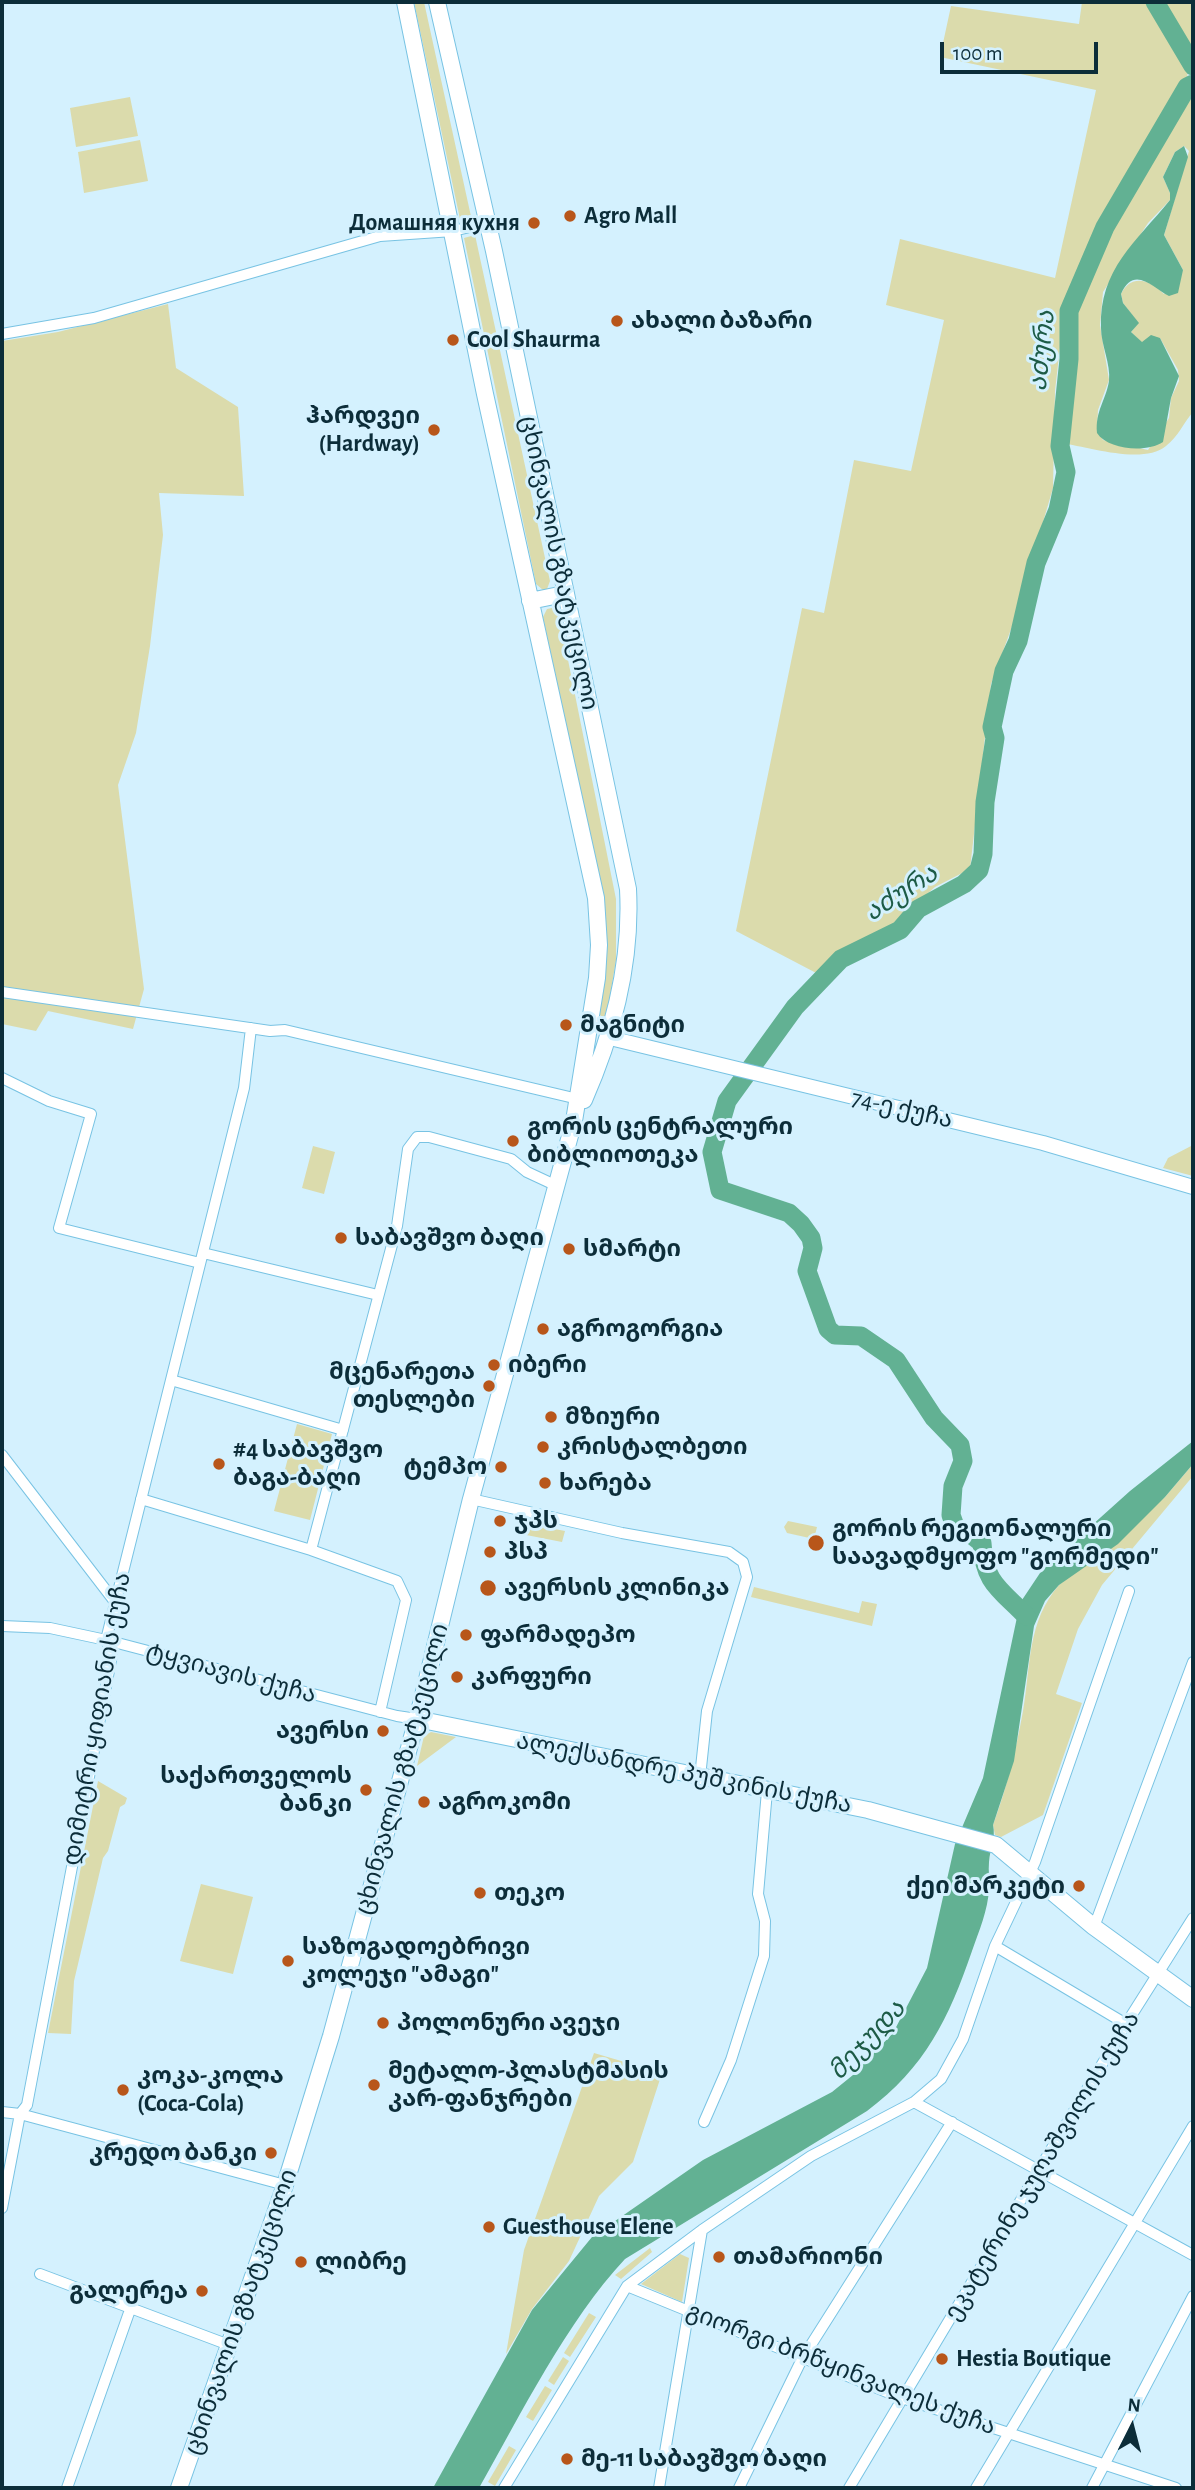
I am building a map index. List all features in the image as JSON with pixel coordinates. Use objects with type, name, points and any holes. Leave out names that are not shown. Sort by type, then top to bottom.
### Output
[{"type":"main road","name":"ცხინვალის გზატკეცილი","points":[[405,2],[530,601],[596,898],[599,945],[590,1028],[575,1121]]},
{"type":"main road","name":"ცხინვალის გზატკეცილი","points":[[179,2488],[285,2185],[331,2036],[417,1719],[471,1499],[575,1121],[610,1038],[629,942],[628,889],[487,223],[437,2]]},
{"type":"main road","points":[[530,601],[564,594]]},
{"type":"main road","points":[[590,1028],[596,1034],[610,1038]]},
{"type":"main road","name":"ალექსანდრე პუშკინის ქუჩა","points":[[417,1719],[868,1810],[996,1845],[1031,1873]]},
{"type":"main road","points":[[1031,1873],[1094,1927],[1193,1999]]},
{"type":"street","points":[[2,334],[94,318],[380,236],[453,231],[487,223]]},
{"type":"street","points":[[2,992],[251,1028],[285,1030],[578,1099]]},
{"type":"street","name":"დიმიტრი ყიფიანის ქუჩა","points":[[2,2208],[20,2114],[27,2105],[111,1655],[106,1640],[244,1088],[251,1028]]},
{"type":"street","name":"74-ე ქუჩა","points":[[610,1038],[1043,1143],[1193,1187]]},
{"type":"street","points":[[2,1078],[49,1101],[91,1114],[59,1228],[378,1295]]},
{"type":"street","points":[[311,1550],[397,1226],[408,1149],[417,1137],[429,1136],[511,1159],[527,1172],[557,1186]]},
{"type":"street","points":[[171,1380],[343,1430]]},
{"type":"street","points":[[2,1455],[115,1602]]},
{"type":"street","points":[[141,1499],[311,1550],[397,1581],[406,1600],[380,1712]]},
{"type":"street","points":[[471,1499],[622,1533],[729,1552],[743,1562],[747,1577],[707,1711],[700,1777]]},
{"type":"street","points":[[504,2488],[627,2286],[702,2230],[811,2156],[914,2102],[941,2079],[963,2039],[995,1946],[1031,1873],[1129,1591]]},
{"type":"street","name":"ტყვიავის ქუჩა","points":[[2,1626],[50,1628],[106,1640],[380,1712],[417,1719]]},
{"type":"street","points":[[1094,1927],[1193,1662]]},
{"type":"street","points":[[704,2122],[731,2060],[764,1956],[765,1921],[758,1895],[767,1791]]},
{"type":"street","name":"ეკატერინე ჯუღაშვილის ქუჩა","points":[[849,2488],[1126,2024],[1193,1918]]},
{"type":"street","points":[[995,1946],[1126,2024]]},
{"type":"street","points":[[914,2102],[1193,2255]]},
{"type":"street","points":[[2,2112],[20,2114],[285,2185]]},
{"type":"street","points":[[739,2488],[802,2360],[952,2122]]},
{"type":"street","points":[[976,2488],[1193,2126]]},
{"type":"street","points":[[660,2488],[702,2230]]},
{"type":"street","points":[[40,2274],[229,2344]]},
{"type":"street","name":"გიორგი ბრწყინვალეს ქუჩა","points":[[627,2286],[802,2360],[903,2399],[1176,2488]]},
{"type":"street","points":[[1092,2488],[1193,2296]]},
{"type":"street","points":[[67,2488],[131,2307]]},
{"type":"shaded area","points":[[414,2],[424,2],[472,221],[461,224]]},
{"type":"shaded area","points":[[1082,2],[1149,2],[1188,68],[1187,80],[1127,188],[1187,87],[1193,84],[1193,412],[1166,446],[1144,454],[1100,451],[1061,443],[1069,359],[1069,311],[1099,238],[1065,303],[1055,391],[1053,488],[1014,621],[991,684],[970,869],[935,887],[894,923],[838,954],[820,975],[736,931],[802,608],[824,613],[854,460],[911,471],[944,320],[886,305],[900,239],[1055,278],[1096,90],[940,57],[951,6],[1079,24]],"holes":[[[1184,146],[1189,151],[1164,235],[1183,270],[1164,294],[1153,285],[1141,281],[1130,283],[1121,294],[1123,303],[1138,323],[1131,332],[1142,343],[1160,338],[1178,370],[1179,381],[1171,398],[1169,418],[1148,450],[1103,440],[1097,427],[1098,410],[1109,380],[1100,325],[1103,292],[1148,223],[1170,200],[1163,177],[1175,152]]]},
{"type":"shaded area","points":[[1155,2],[1193,2],[1193,66],[1190,59]]},
{"type":"shaded area","points":[[130,97],[138,136],[76,147],[70,108]]},
{"type":"shaded area","points":[[140,140],[148,181],[84,193],[78,152]]},
{"type":"shaded area","points":[[1184,146],[1188,157],[1164,235],[1183,270],[1178,293],[1169,296],[1151,284],[1138,280],[1126,285],[1121,294],[1123,303],[1139,323],[1131,332],[1142,342],[1151,335],[1160,338],[1179,376],[1171,398],[1163,442],[1147,448],[1118,446],[1102,439],[1097,433],[1099,412],[1109,381],[1109,368],[1101,334],[1102,307],[1106,289],[1122,258],[1170,200],[1163,177],[1175,152]]},
{"type":"shaded area","points":[[475,235],[550,581],[547,589],[543,590],[536,584],[464,238]]},
{"type":"shaded area","points":[[168,304],[176,368],[238,407],[244,496],[159,493],[163,535],[150,646],[136,733],[118,785],[144,989],[133,1029],[48,1011],[36,1031],[2,1024],[2,341],[58,332]]},
{"type":"shaded area","points":[[552,608],[559,615],[616,899],[616,960],[607,1014],[602,1018],[599,1013],[604,903],[543,617],[547,609]]},
{"type":"shaded area","points":[[1193,1145],[1193,1176],[1163,1168],[1168,1158]]},
{"type":"shaded area","points":[[313,1146],[335,1152],[324,1194],[302,1188]]},
{"type":"shaded area","points":[[297,1424],[332,1434],[310,1520],[274,1511]]},
{"type":"shaded area","points":[[1193,1441],[1193,1464],[1165,1497],[1118,1544],[1059,1585],[1045,1601],[1034,1626],[1014,1761],[993,1825],[985,1913],[954,1998],[933,2040],[920,2059],[887,2095],[867,2111],[625,2259],[564,2339],[479,2488],[433,2488],[532,2310],[592,2237],[703,2160],[832,2092],[853,2075],[893,2033],[927,1968],[955,1844],[983,1778],[1020,1603],[1042,1570],[1130,1491]]},
{"type":"shaded area","points":[[1193,1464],[1193,1476],[1102,1585],[1078,1629],[1056,1694],[1082,1703],[1043,1815],[1001,1837],[995,1835],[993,1825],[1014,1754],[1032,1645],[1041,1614],[1049,1599],[1059,1585],[1165,1497]]},
{"type":"shaded area","points":[[788,1521],[817,1527],[814,1539],[787,1533],[784,1527]]},
{"type":"shaded area","points":[[519,1522],[565,1531],[562,1542],[516,1533]]},
{"type":"shaded area","points":[[754,1587],[859,1613],[862,1601],[877,1604],[872,1626],[751,1597]]},
{"type":"shaded area","points":[[431,1732],[456,1737],[417,1766],[424,1736]]},
{"type":"shaded area","points":[[98,1781],[127,1798],[125,1804],[120,1807],[108,1851],[103,1858],[74,1981],[71,2034],[48,2033]]},
{"type":"shaded area","points":[[201,1884],[253,1897],[233,1974],[180,1961]]},
{"type":"shaded area","points":[[594,2053],[662,2073],[633,2162],[599,2196],[569,2261],[532,2309],[506,2354],[524,2250]]},
{"type":"shaded area","points":[[650,2248],[652,2252],[621,2279],[615,2275]]},
{"type":"shaded area","points":[[680,2254],[689,2258],[682,2302],[641,2284]]},
{"type":"shaded area","points":[[589,2313],[596,2317],[570,2357],[564,2353]]},
{"type":"shaded area","points":[[563,2357],[569,2361],[554,2385],[548,2381]]},
{"type":"shaded area","points":[[545,2386],[552,2390],[533,2421],[526,2417]]},
{"type":"shaded area","points":[[509,2446],[516,2450],[495,2486],[488,2482]]},
{"type":"waterway","name":"აძურა","points":[[1155,2],[1193,66]]},
{"type":"waterway","name":"აძურა","points":[[1026,1616],[990,1577],[983,1557],[982,1543],[972,1535],[957,1532],[951,1515],[953,1486],[963,1461],[960,1445],[934,1418],[896,1360],[861,1336],[835,1335],[828,1329],[807,1271],[813,1248],[811,1238],[789,1213],[720,1190],[712,1152],[727,1101],[795,1007],[841,959],[900,930],[918,909],[964,884],[979,870],[983,854],[985,802],[995,738],[992,727],[1004,671],[1018,641],[1036,563],[1058,510],[1066,472],[1060,446],[1069,359],[1069,311],[1105,227],[1187,87],[1193,84]]},
{"type":"place","name":"Agro Mall","points":[[570,216]]},
{"type":"place","name":"Домашняя кухня","points":[[534,223]]},
{"type":"place","name":"ახალი ბაზარი","points":[[617,321]]},
{"type":"place","name":"Cool Shaurma","points":[[453,340]]},
{"type":"place","name":"ჰარდვეი (Hardway)","points":[[434,430]]},
{"type":"place","name":"მაგნიტი","points":[[566,1025]]},
{"type":"place","name":"გორის ცენტრალური ბიბლიოთეკა","points":[[513,1141]]},
{"type":"place","name":"საბავშვო ბაღი","points":[[341,1238]]},
{"type":"place","name":"სმარტი","points":[[569,1249]]},
{"type":"place","name":"აგროგორგია","points":[[543,1329]]},
{"type":"place","name":"იბერი","points":[[494,1365]]},
{"type":"place","name":"მცენარეთა თესლები","points":[[489,1386]]},
{"type":"place","name":"მზიური","points":[[551,1417]]},
{"type":"place","name":"კრისტალბეთი","points":[[543,1447]]},
{"type":"place","name":"#4 საბავშვო ბაგა-ბაღი","points":[[219,1464]]},
{"type":"place","name":"ტემპო","points":[[501,1467]]},
{"type":"place","name":"ხარება","points":[[545,1483]]},
{"type":"place","name":"ჯპს","points":[[500,1521]]},
{"type":"place","name":"გორის რეგიონალური საავადმყოფო \"გორმედი\"","points":[[816,1543]]},
{"type":"place","name":"პსპ","points":[[490,1552]]},
{"type":"place","name":"ავერსის კლინიკა","points":[[488,1588]]},
{"type":"place","name":"ფარმადეპო","points":[[466,1635]]},
{"type":"place","name":"კარფური","points":[[457,1677]]},
{"type":"place","name":"ავერსი","points":[[383,1731]]},
{"type":"place","name":"საქართველოს ბანკი","points":[[366,1790]]},
{"type":"place","name":"აგროკომი","points":[[424,1802]]},
{"type":"place","name":"ქეი მარკეტი","points":[[1079,1886]]},
{"type":"place","name":"თეკო","points":[[480,1893]]},
{"type":"place","name":"საზოგადოებრივი კოლეჯი \"ამაგი\"","points":[[288,1961]]},
{"type":"place","name":"პოლონური ავეჯი","points":[[383,2023]]},
{"type":"place","name":"მეტალო-პლასტმასის კარ-ფანჯრები","points":[[374,2085]]},
{"type":"place","name":"კოკა-კოლა (Coca-Cola)","points":[[123,2090]]},
{"type":"place","name":"კრედო ბანკი","points":[[271,2153]]},
{"type":"place","name":"Guesthouse Elene","points":[[489,2227]]},
{"type":"place","name":"თამარიონი","points":[[719,2257]]},
{"type":"place","name":"ლიბრე","points":[[301,2262]]},
{"type":"place","name":"გალერეა","points":[[202,2291]]},
{"type":"place","name":"Hestia Boutique","points":[[942,2359]]},
{"type":"place","name":"მე-11 საბავშვო ბაღი","points":[[567,2459]]},
{"type":"water label","name":"მეჯუდა","points":[[867,2040]]}]
